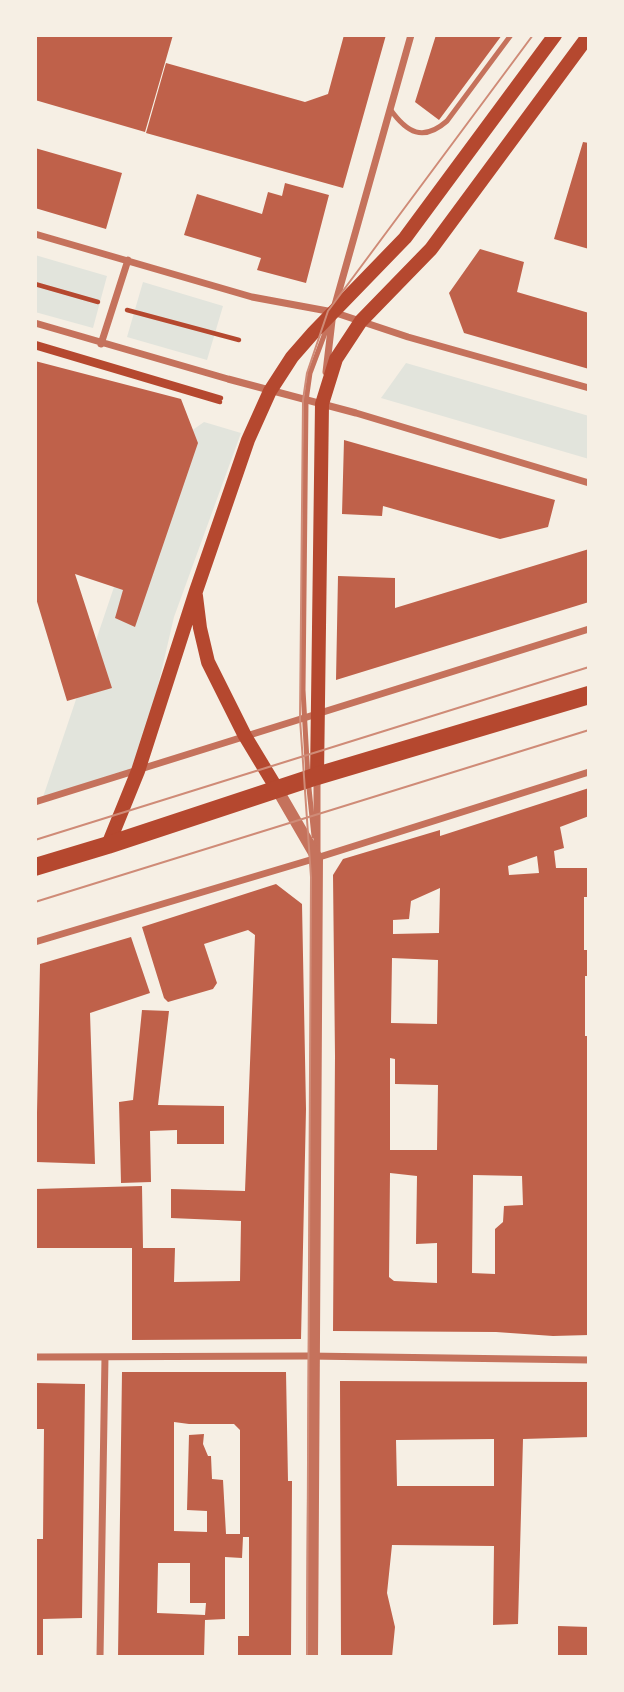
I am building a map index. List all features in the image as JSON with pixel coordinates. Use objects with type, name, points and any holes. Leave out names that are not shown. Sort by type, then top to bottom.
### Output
[{"type":"main road","points":[[108,845],[138,772],[248,440],[270,391],[292,357],[405,238],[555,35]]},
{"type":"main road","points":[[312,777],[311,715],[323,404],[336,359],[361,321],[431,249],[589,35]]},
{"type":"main road","points":[[196,591],[200,628],[208,662],[245,736],[277,789]]},
{"type":"main road","points":[[35,867],[312,777],[589,695]]},
{"type":"street","points":[[323,404],[333,312],[411,35]]},
{"type":"street","points":[[35,234],[252,297],[333,312],[408,337],[589,388]]},
{"type":"street","points":[[101,344],[128,260]]},
{"type":"street","points":[[35,323],[589,483]]},
{"type":"street","points":[[35,802],[589,629]]},
{"type":"street","points":[[35,942],[317,858],[589,772]]},
{"type":"street","points":[[312,777],[317,858],[312,1657]]},
{"type":"street","points":[[277,789],[317,858]]},
{"type":"street","points":[[35,1357],[314,1356],[589,1360]]},
{"type":"street","points":[[100,1657],[105,1357]]},
{"type":"lane","points":[[390,109],[410,131],[436,131],[447,121],[511,35]]},
{"type":"lane","points":[[311,715],[302,632],[306,401],[310,373],[333,312]]},
{"type":"path","points":[[35,284],[239,341]]},
{"type":"path","points":[[35,345],[221,400]]},
{"type":"shaded area","points":[[35,255],[107,276],[93,328],[35,312]]},
{"type":"shaded area","points":[[143,282],[223,306],[207,360],[127,337]]},
{"type":"shaded area","points":[[406,363],[589,416],[589,459],[381,398]]},
{"type":"shaded area","points":[[204,422],[241,433],[174,617],[138,771],[42,800],[114,587],[177,441]]},
{"type":"building","points":[[35,35],[173,35],[145,132],[35,100]]},
{"type":"building","points":[[344,35],[386,35],[343,188],[146,133],[166,63],[305,102],[328,94]]},
{"type":"building","points":[[436,35],[502,35],[439,120],[415,102]]},
{"type":"building","points":[[583,142],[589,143],[589,249],[554,239]]},
{"type":"building","points":[[35,148],[122,173],[106,229],[35,208]]},
{"type":"building","points":[[285,183],[329,195],[306,283],[257,270],[261,258],[184,235],[197,194],[262,214],[268,192],[282,196]]},
{"type":"building","points":[[480,249],[524,262],[517,292],[589,313],[589,369],[464,333],[449,293]]},
{"type":"building","points":[[35,361],[181,399],[198,443],[135,627],[115,618],[123,590],[75,574],[112,688],[67,701],[35,595]]},
{"type":"building","points":[[344,440],[555,500],[548,527],[500,539],[383,506],[382,516],[342,514]]},
{"type":"building","points":[[589,549],[589,602],[336,680],[338,576],[395,578],[395,608]]},
{"type":"building","points":[[589,788],[589,816],[560,827],[564,848],[554,851],[556,868],[589,868],[589,897],[584,897],[584,950],[589,950],[589,976],[585,976],[585,1036],[589,1036],[589,1335],[333,1331],[333,875],[343,859],[440,830],[440,836]],"holes":[[[537,856],[539,873],[509,875],[508,866]],[[440,888],[439,933],[393,934],[393,920],[409,919],[411,901]],[[392,958],[438,960],[437,1024],[391,1023]],[[390,1058],[395,1059],[395,1084],[438,1085],[437,1150],[390,1150]],[[390,1173],[417,1176],[416,1244],[437,1243],[437,1283],[394,1281],[389,1277]],[[473,1175],[522,1176],[523,1205],[504,1206],[503,1222],[495,1229],[495,1274],[472,1273]]]},
{"type":"building","points":[[276,884],[302,904],[306,1109],[301,1339],[132,1340],[132,1248],[35,1248],[35,1189],[142,1186],[143,1248],[175,1248],[174,1282],[240,1281],[241,1221],[171,1218],[171,1189],[245,1191],[255,935],[248,930],[204,944],[217,983],[213,989],[168,1002],[164,998],[142,927]]},
{"type":"building","points":[[131,937],[150,993],[90,1013],[95,1164],[36,1162],[40,964]]},
{"type":"building","points":[[142,1010],[169,1011],[158,1105],[224,1106],[224,1144],[177,1144],[177,1130],[150,1131],[151,1182],[121,1183],[119,1102],[133,1100]]},
{"type":"building","points":[[122,1372],[286,1372],[288,1481],[292,1481],[291,1657],[238,1657],[238,1636],[249,1636],[249,1537],[243,1537],[242,1558],[225,1557],[225,1619],[205,1620],[204,1657],[118,1657]],"holes":[[[174,1422],[234,1424],[240,1430],[240,1534],[226,1534],[223,1480],[212,1479],[211,1456],[208,1456],[203,1444],[204,1434],[189,1435],[187,1510],[207,1511],[207,1532],[174,1531]],[[158,1563],[190,1563],[190,1603],[206,1603],[205,1615],[157,1613]]]},
{"type":"building","points":[[340,1381],[589,1382],[589,1437],[523,1439],[518,1624],[493,1625],[494,1546],[392,1545],[387,1593],[395,1627],[392,1657],[341,1657]],"holes":[[[494,1439],[494,1486],[397,1486],[396,1440]]]},
{"type":"building","points":[[35,1383],[85,1384],[82,1618],[43,1619],[43,1657],[35,1657],[35,1539],[43,1539],[44,1429],[35,1429]]},
{"type":"building","points":[[558,1626],[589,1627],[589,1657],[558,1657]]},
{"type":"tram line","points":[[307,1657],[311,877],[300,719],[303,400],[307,373],[328,311],[533,35]]},
{"type":"tram line","points":[[35,840],[589,667]]},
{"type":"tram line","points":[[35,902],[589,730]]}]
